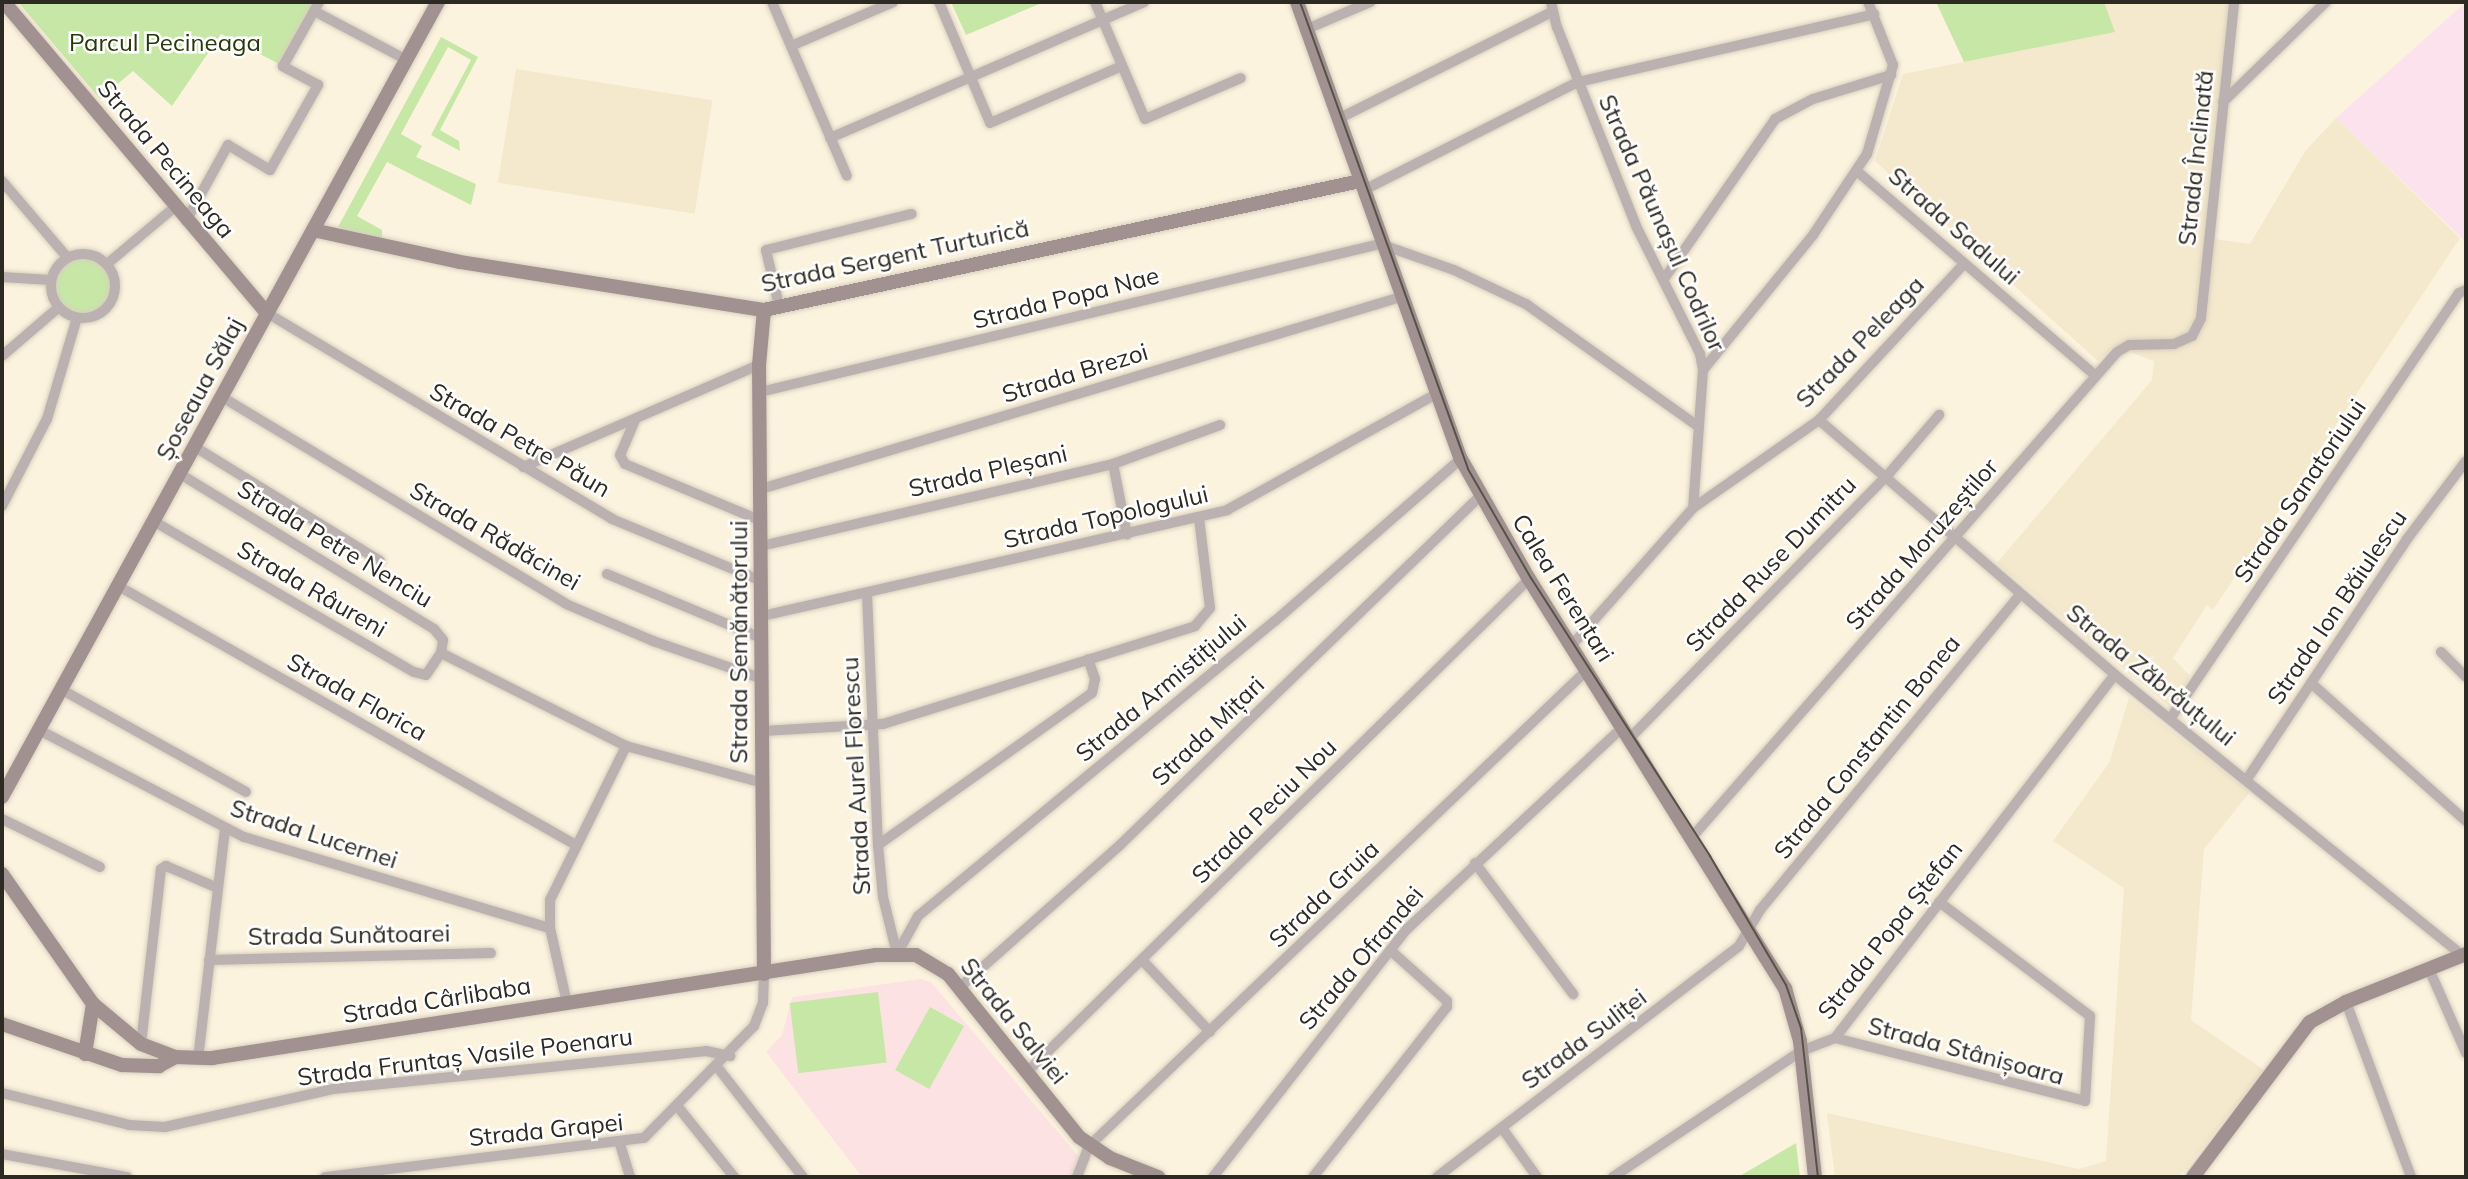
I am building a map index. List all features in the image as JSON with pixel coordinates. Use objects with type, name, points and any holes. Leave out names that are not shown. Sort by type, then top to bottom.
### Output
[{"type":"street","name":"Strada Pecineaga","points":[[4,2],[186,221],[267,313]]},
{"type":"street","name":"Șoseaua Sălaj","points":[[2,797],[64,691],[267,313],[439,2]]},
{"type":"street","points":[[772,2],[847,176]]},
{"type":"street","points":[[791,46],[893,2]]},
{"type":"street","points":[[939,2],[990,123],[1122,66]]},
{"type":"street","points":[[1095,2],[1145,119],[1241,78]]},
{"type":"street","points":[[830,138],[1144,2]]},
{"type":"street","name":"Calea Ferentari","points":[[1297,2],[1461,459],[1529,579],[1693,836],[1785,988],[1801,1051],[1815,1177]]},
{"type":"street","points":[[1307,29],[1370,2]]},
{"type":"street","name":"Strada Sadului","points":[[1868,2],[1891,53],[1891,75],[1858,172],[2096,376]]},
{"type":"street","name":"Strada Înclinată","points":[[2201,318],[2234,2]]},
{"type":"street","points":[[2223,102],[2326,2]]},
{"type":"street","points":[[186,221],[228,145],[270,170],[318,85],[283,66],[317,6],[407,60]]},
{"type":"street","points":[[1338,119],[1552,7]]},
{"type":"street","name":"Strada Păunașul Codrilor","points":[[1552,7],[1578,82],[1636,226],[1695,340],[1703,370],[1693,508]]},
{"type":"street","name":"Strada Sergent Turturică","points":[[313,230],[460,262],[764,310],[1362,185],[1578,82],[1874,14]]},
{"type":"street","points":[[1664,279],[1775,119],[1804,102],[1891,75]]},
{"type":"street","points":[[1703,370],[1813,235],[1858,172]]},
{"type":"street","points":[[2,181],[67,257]]},
{"type":"street","points":[[107,264],[175,207]]},
{"type":"street","points":[[779,306],[766,250],[912,214]]},
{"type":"street","points":[[1383,245],[1489,284],[1526,304],[1699,427]]},
{"type":"street","name":"Strada Popa Nae","points":[[760,392],[1383,245]]},
{"type":"street","points":[[88,254],[107,264],[115,282],[111,301],[97,315],[78,318],[59,307],[51,280],[67,257],[88,254]]},
{"type":"street","name":"Strada Peleaga","points":[[1571,646],[1693,508],[1819,420],[1964,264]]},
{"type":"street","points":[[2,277],[51,280]]},
{"type":"street","name":"Strada Sanatoriului","points":[[2170,719],[2459,293],[2466,289]]},
{"type":"street","name":"Strada Brezoi","points":[[761,489],[1401,297]]},
{"type":"street","points":[[2,356],[59,307]]},
{"type":"street","name":"Strada Semănătorului","points":[[764,310],[760,365],[764,974]]},
{"type":"street","name":"Strada Petre Păun","points":[[267,313],[612,519],[762,581]]},
{"type":"street","points":[[2,506],[47,419],[78,318]]},
{"type":"street","name":"Strada Moruzeștilor","points":[[1693,836],[2123,347],[2183,342],[2192,336],[2201,318]]},
{"type":"street","points":[[523,467],[760,365]]},
{"type":"street","name":"Strada Topologului","points":[[762,616],[1199,518],[1241,503],[1436,394]]},
{"type":"street","name":"Strada Rădăcinei","points":[[222,397],[566,604],[653,641],[763,679]]},
{"type":"street","name":"Strada Ruse Dumitru","points":[[1626,734],[1886,477],[1939,415]]},
{"type":"street","points":[[635,420],[620,454],[625,464],[761,521]]},
{"type":"street","name":"Strada Zăbrăuțului","points":[[1819,420],[2115,675],[2464,954]]},
{"type":"street","name":"Strada Pleșani","points":[[761,545],[1113,464],[1220,425]]},
{"type":"street","points":[[195,447],[380,561]]},
{"type":"street","name":"Strada Armistițiului","points":[[892,954],[918,916],[1275,621],[1461,459]]},
{"type":"street","name":"Strada Ion Băiulescu","points":[[2247,779],[2407,539],[2466,460]]},
{"type":"street","points":[[1113,464],[1127,535]]},
{"type":"street","name":"Strada Petre Nenciu","points":[[180,474],[433,629],[443,640],[441,653]]},
{"type":"street","name":"Strada Mițari","points":[[959,988],[1146,820],[1480,496]]},
{"type":"street","points":[[763,732],[873,726],[1195,626],[1208,615],[1211,601],[1199,518]]},
{"type":"street","name":"Strada Râureni","points":[[155,522],[414,672],[426,675],[441,653]]},
{"type":"street","points":[[607,574],[763,639]]},
{"type":"street","name":"Strada Peciu Nou","points":[[1027,1072],[1529,579]]},
{"type":"street","name":"Strada Florica","points":[[120,587],[574,844]]},
{"type":"street","name":"Strada Aurel Florescu","points":[[867,594],[878,845],[892,954]]},
{"type":"street","name":"Strada Constantin Bonea","points":[[1751,929],[1760,910],[2020,595]]},
{"type":"street","points":[[2441,652],[2466,677]]},
{"type":"street","points":[[441,653],[626,746],[763,783]]},
{"type":"street","points":[[878,845],[1092,693],[1095,679],[1088,659]]},
{"type":"street","name":"Strada Gruia","points":[[1090,1146],[1586,671]]},
{"type":"street","name":"Strada Popa Ștefan","points":[[1613,1177],[1801,1051],[1835,1038],[2115,675]]},
{"type":"street","points":[[2311,683],[2466,821]]},
{"type":"street","points":[[64,691],[247,792]]},
{"type":"street","name":"Strada Lucernei","points":[[41,731],[225,829],[550,928]]},
{"type":"street","name":"Strada Ofrandei","points":[[1213,1177],[1390,950],[1475,863],[1626,734]]},
{"type":"street","points":[[567,1003],[550,928],[550,900],[574,844],[626,746]]},
{"type":"street","points":[[2,819],[100,867]]},
{"type":"street","points":[[198,1059],[225,829]]},
{"type":"street","points":[[1475,863],[1573,994]]},
{"type":"street","points":[[141,1044],[161,869],[166,866],[218,888]]},
{"type":"street","points":[[2,874],[93,1004],[141,1044],[175,1057]]},
{"type":"street","name":"Strada Stânișoara","points":[[1835,1038],[2079,1103],[2087,1096],[2090,1016],[1940,902]]},
{"type":"street","name":"Strada Suliței","points":[[1437,1177],[1739,946],[1751,929]]},
{"type":"street","points":[[1313,1177],[1447,1007],[1447,1001],[1390,950]]},
{"type":"street","name":"Strada Sunătoarei","points":[[209,960],[491,953]]},
{"type":"street","name":"Strada Cârlibaba","points":[[2,1024],[85,1054],[145,1067],[175,1057],[198,1059],[892,954]]},
{"type":"street","name":"Strada Salviei","points":[[892,954],[933,962],[959,988],[1090,1146]]},
{"type":"street","points":[[2193,1177],[2301,1030],[2346,1002],[2464,954]]},
{"type":"street","points":[[1142,960],[1210,1032]]},
{"type":"street","points":[[2428,969],[2466,1052]]},
{"type":"street","name":"Strada Grapei","points":[[325,1177],[620,1144],[644,1138],[730,1056],[757,1020],[764,974]]},
{"type":"street","points":[[2346,1002],[2411,1177]]},
{"type":"street","points":[[85,1054],[93,1004]]},
{"type":"street","name":"Strada Fruntaș Vasile Poenaru","points":[[2,1093],[129,1125],[165,1127],[333,1089],[706,1051],[730,1056]]},
{"type":"street","points":[[718,1068],[803,1177]]},
{"type":"street","points":[[678,1107],[734,1177]]},
{"type":"street","points":[[1502,1128],[1537,1177]]},
{"type":"street","points":[[620,1144],[630,1177]]},
{"type":"street","points":[[1077,1177],[1090,1146],[1140,1174],[1158,1177]]},
{"type":"street","points":[[2,1154],[127,1177]]},
{"type":"shaded area","points":[[2104,2],[2234,2],[2215,239],[2250,244],[2306,150],[2336,118],[2460,238],[2213,610],[2207,605],[2173,658],[2190,676],[2171,708],[1997,563],[2152,380],[2154,361],[2114,346],[2098,361],[1875,161],[1903,74],[2114,32]]},
{"type":"shaded area","points":[[2466,2],[2466,242],[2336,118]]},
{"type":"shaded area","points":[[516,69],[713,100],[695,214],[498,183]]},
{"type":"shaded area","points":[[2129,698],[2250,792],[2204,849],[2191,1020],[2264,1070],[2179,1177],[1835,1177],[1827,1113],[2079,1169],[2106,1161],[2124,888],[2053,841],[2109,763]]},
{"type":"shaded area","points":[[920,979],[931,982],[1080,1158],[1074,1177],[862,1177],[766,1052],[782,1035],[792,997]]},
{"type":"green space","name":"Parcul Pecineaga","points":[[18,2],[319,2],[283,66],[221,34],[172,106],[133,71],[100,99]]},
{"type":"green space","points":[[951,2],[1044,2],[966,35]]},
{"type":"green space","points":[[1936,2],[2104,2],[2115,32],[1964,62]]},
{"type":"green space","points":[[441,37],[478,57],[440,130],[459,141],[460,151],[431,135],[471,60],[448,47],[401,134],[422,146],[416,157],[476,184],[471,205],[387,162],[357,216],[382,230],[382,243],[338,227]]},
{"type":"green space","points":[[83,257],[94,259],[107,270],[112,286],[110,297],[99,310],[83,315],[72,313],[59,302],[54,286],[56,275],[67,262]]},
{"type":"green space","points":[[878,992],[887,1062],[798,1073],[790,1003]]},
{"type":"green space","points":[[930,1007],[964,1026],[929,1089],[895,1070]]},
{"type":"green space","points":[[1796,1143],[1800,1177],[1738,1177]]},
{"type":"tram line","points":[[1300,2],[1468,469],[1531,578],[1710,856],[1786,985],[1801,1028],[1818,1177]]}]
